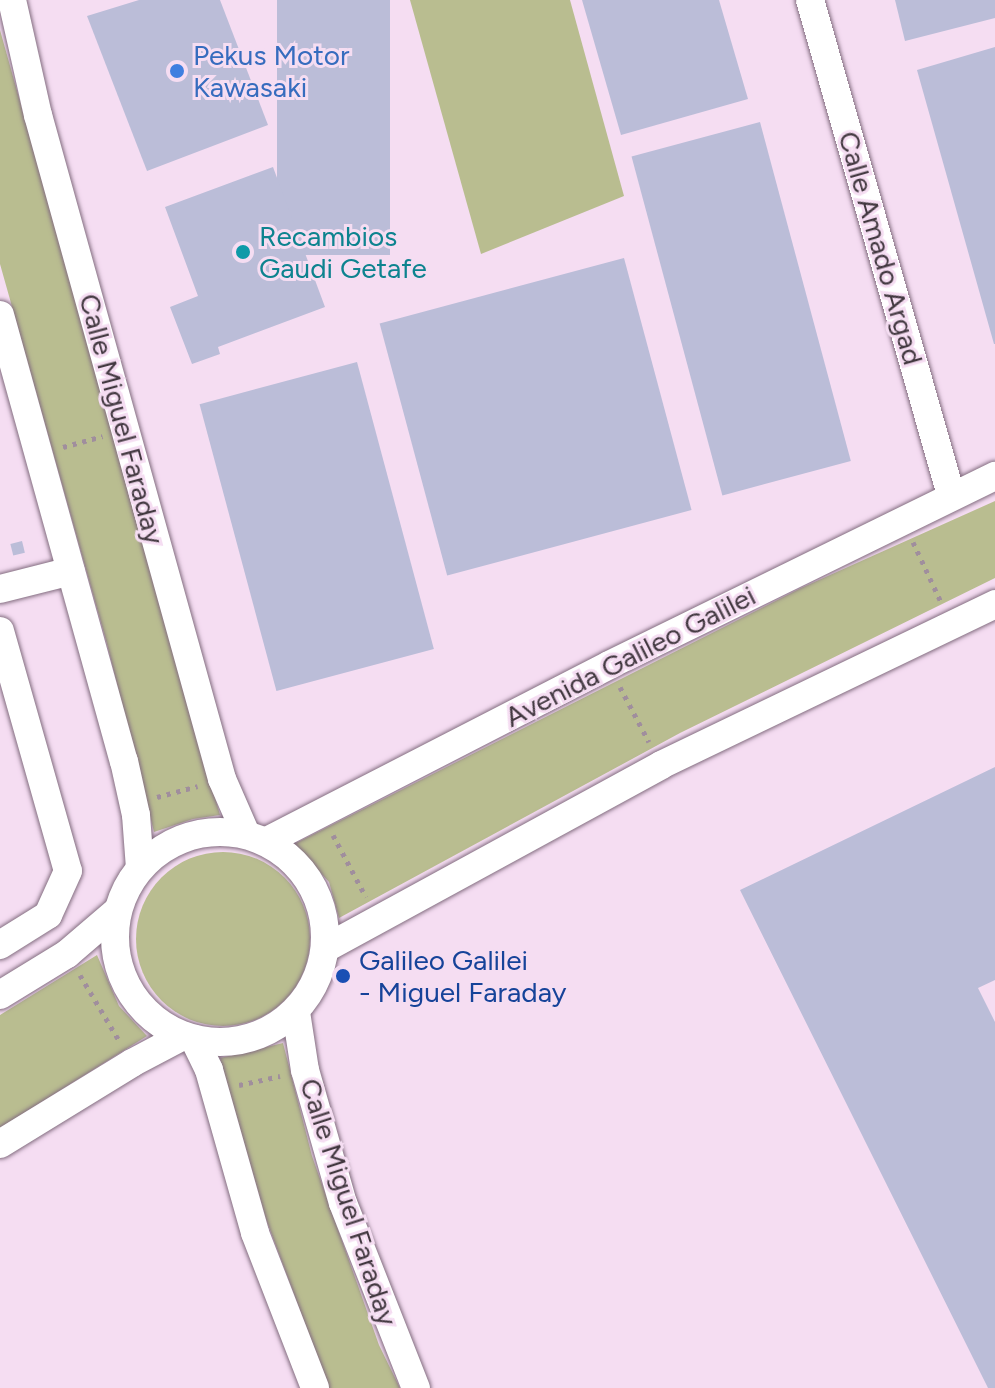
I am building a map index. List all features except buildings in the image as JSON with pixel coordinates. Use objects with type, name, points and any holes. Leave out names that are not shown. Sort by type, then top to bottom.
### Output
[{"type":"street","name":"Calle Miguel Faraday","points":[[12,0],[38,115],[222,779],[256,838]]},
{"type":"street","name":"Calle Amado Argad","points":[[810,0],[951,495]]},
{"type":"street","points":[[0,315],[133,804],[140,868]]},
{"type":"street","name":"Avenida Galileo Galilei","points":[[256,838],[321,813],[609,665],[995,476]]},
{"type":"street","points":[[0,589],[71,571]]},
{"type":"street","points":[[326,948],[661,765],[995,604]]},
{"type":"street","points":[[0,631],[68,871],[48,915],[0,945]]},
{"type":"street","points":[[209,831],[256,838],[292,859],[312,882],[324,914],[326,948],[314,987],[296,1012],[273,1029],[248,1039],[218,1043],[189,1038],[148,1015],[127,988],[115,955],[116,912],[130,881],[149,857],[179,839],[209,831]]},
{"type":"street","points":[[0,995],[67,954],[116,912]]},
{"type":"street","name":"Calle Miguel Faraday","points":[[296,1012],[305,1070],[343,1203],[398,1351],[416,1388]]},
{"type":"street","points":[[0,1144],[132,1063],[189,1038]]},
{"type":"street","points":[[189,1038],[214,1090],[255,1233],[315,1388]]},
{"type":"path","points":[[38,453],[125,430]]},
{"type":"path","points":[[902,520],[952,623]]},
{"type":"path","points":[[609,665],[661,765]]},
{"type":"path","points":[[133,804],[222,779]]},
{"type":"path","points":[[321,813],[378,919]]},
{"type":"path","points":[[67,954],[132,1063]]},
{"type":"path","points":[[214,1090],[305,1070]]},
{"type":"green space","points":[[410,0],[570,0],[624,196],[481,254]]},
{"type":"green space","points":[[0,30],[220,815],[193,819],[154,832],[107,644],[0,264]]},
{"type":"green space","points":[[995,501],[995,578],[680,733],[339,918],[329,882],[294,844],[801,588]]},
{"type":"green space","points":[[223,852],[256,858],[285,877],[304,906],[310,939],[304,972],[285,1001],[256,1020],[223,1026],[190,1020],[161,1001],[142,972],[136,939],[142,906],[161,877],[190,858]]},
{"type":"green space","points":[[97,955],[119,1006],[147,1036],[0,1128],[0,1015]]},
{"type":"green space","points":[[283,1043],[312,1156],[379,1345],[400,1388],[329,1388],[266,1219],[220,1058]]},
{"type":"place","name":"Pekus Motor Kawasaki","points":[[177,71]]},
{"type":"place","name":"Recambios Gaudi Getafe","points":[[243,252]]},
{"type":"place","name":"Galileo Galilei - Miguel Faraday","points":[[343,976]]}]
